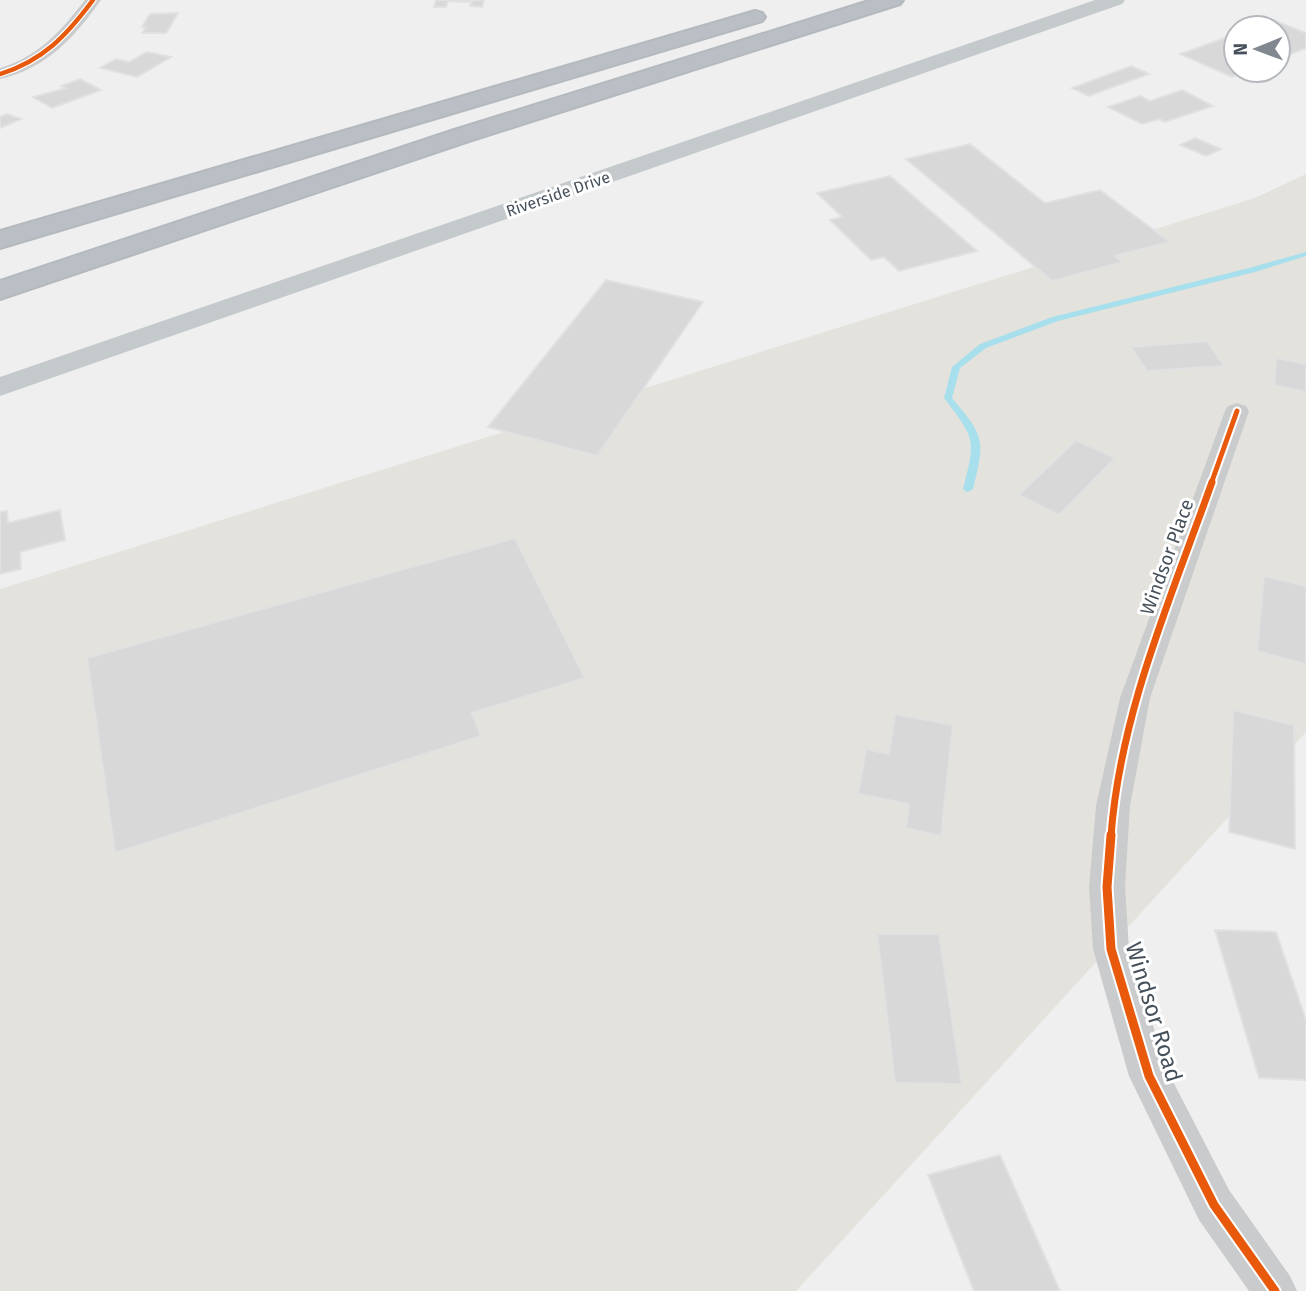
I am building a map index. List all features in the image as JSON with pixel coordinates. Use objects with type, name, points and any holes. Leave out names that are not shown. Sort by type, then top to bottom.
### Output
[{"type":"highway","points":[[0,290],[460,136],[893,0]]},
{"type":"highway","points":[[0,240],[777,10]]},
{"type":"main road","name":"Riverside Drive","points":[[0,387],[1115,0]]},
{"type":"street","points":[[0,74],[38,60],[61,42],[93,0]]},
{"type":"street","name":"Windsor Place","points":[[1132,714],[1168,599],[1237,411]]},
{"type":"street","name":"Windsor Road","points":[[1132,714],[1113,806],[1107,887],[1111,949],[1149,1076],[1214,1205],[1276,1291]]},
{"type":"shaded area","points":[[1306,174],[1306,732],[796,1291],[0,1291],[0,589],[1255,198]]},
{"type":"building","points":[[436,0],[484,0],[482,7],[470,6],[472,2],[448,1],[446,7],[434,7]]},
{"type":"building","points":[[178,13],[166,33],[142,33],[146,27],[142,27],[150,14]]},
{"type":"building","points":[[1292,27],[1306,33],[1306,48],[1292,54]]},
{"type":"building","points":[[1222,39],[1222,73],[1180,54]]},
{"type":"building","points":[[147,52],[171,57],[137,77],[100,68],[116,59],[129,62]]},
{"type":"building","points":[[1131,66],[1149,74],[1089,96],[1072,88]]},
{"type":"building","points":[[80,79],[101,90],[52,108],[33,97],[66,88],[61,86]]},
{"type":"building","points":[[1182,90],[1213,106],[1165,122],[1159,119],[1142,124],[1108,107],[1140,96],[1150,101]]},
{"type":"building","points":[[7,114],[21,119],[0,128],[0,117]]},
{"type":"building","points":[[1195,138],[1221,149],[1206,156],[1180,145]]},
{"type":"building","points":[[970,144],[1045,203],[1100,190],[1170,242],[1115,256],[1123,262],[1052,281],[906,159]]},
{"type":"building","points":[[890,176],[977,251],[899,271],[884,257],[871,260],[830,220],[842,217],[817,193]]},
{"type":"building","points":[[606,280],[703,302],[597,456],[488,427]]},
{"type":"building","points":[[1207,341],[1224,366],[1147,371],[1131,347]]},
{"type":"building","points":[[1276,358],[1306,364],[1306,392],[1274,385]]},
{"type":"building","points":[[1076,440],[1115,458],[1059,515],[1019,495]]},
{"type":"building","points":[[60,510],[65,540],[20,552],[21,569],[0,574],[0,512],[7,511],[8,523]]},
{"type":"building","points":[[515,538],[585,678],[472,713],[481,736],[115,853],[87,658]]},
{"type":"building","points":[[1264,576],[1306,586],[1306,664],[1257,651]]},
{"type":"building","points":[[1233,710],[1294,725],[1295,849],[1229,832]]},
{"type":"building","points":[[895,714],[953,725],[941,836],[906,828],[909,804],[858,794],[866,749],[889,754]]},
{"type":"building","points":[[1215,930],[1276,932],[1306,1020],[1306,1080],[1259,1078]]},
{"type":"building","points":[[877,934],[939,934],[962,1084],[895,1083]]},
{"type":"building","points":[[1000,1155],[1060,1291],[974,1291],[928,1175]]},
{"type":"waterway","points":[[968,489],[975,459],[976,439],[967,422],[948,398],[956,367],[983,346],[1055,319],[1306,254]]},
{"type":"cycle path","points":[[0,74],[31,63],[43,55],[64,37],[93,0]]},
{"type":"cycle path","points":[[1237,411],[1135,698],[1113,806],[1107,887],[1111,949],[1149,1076],[1214,1205],[1275,1291]]}]
